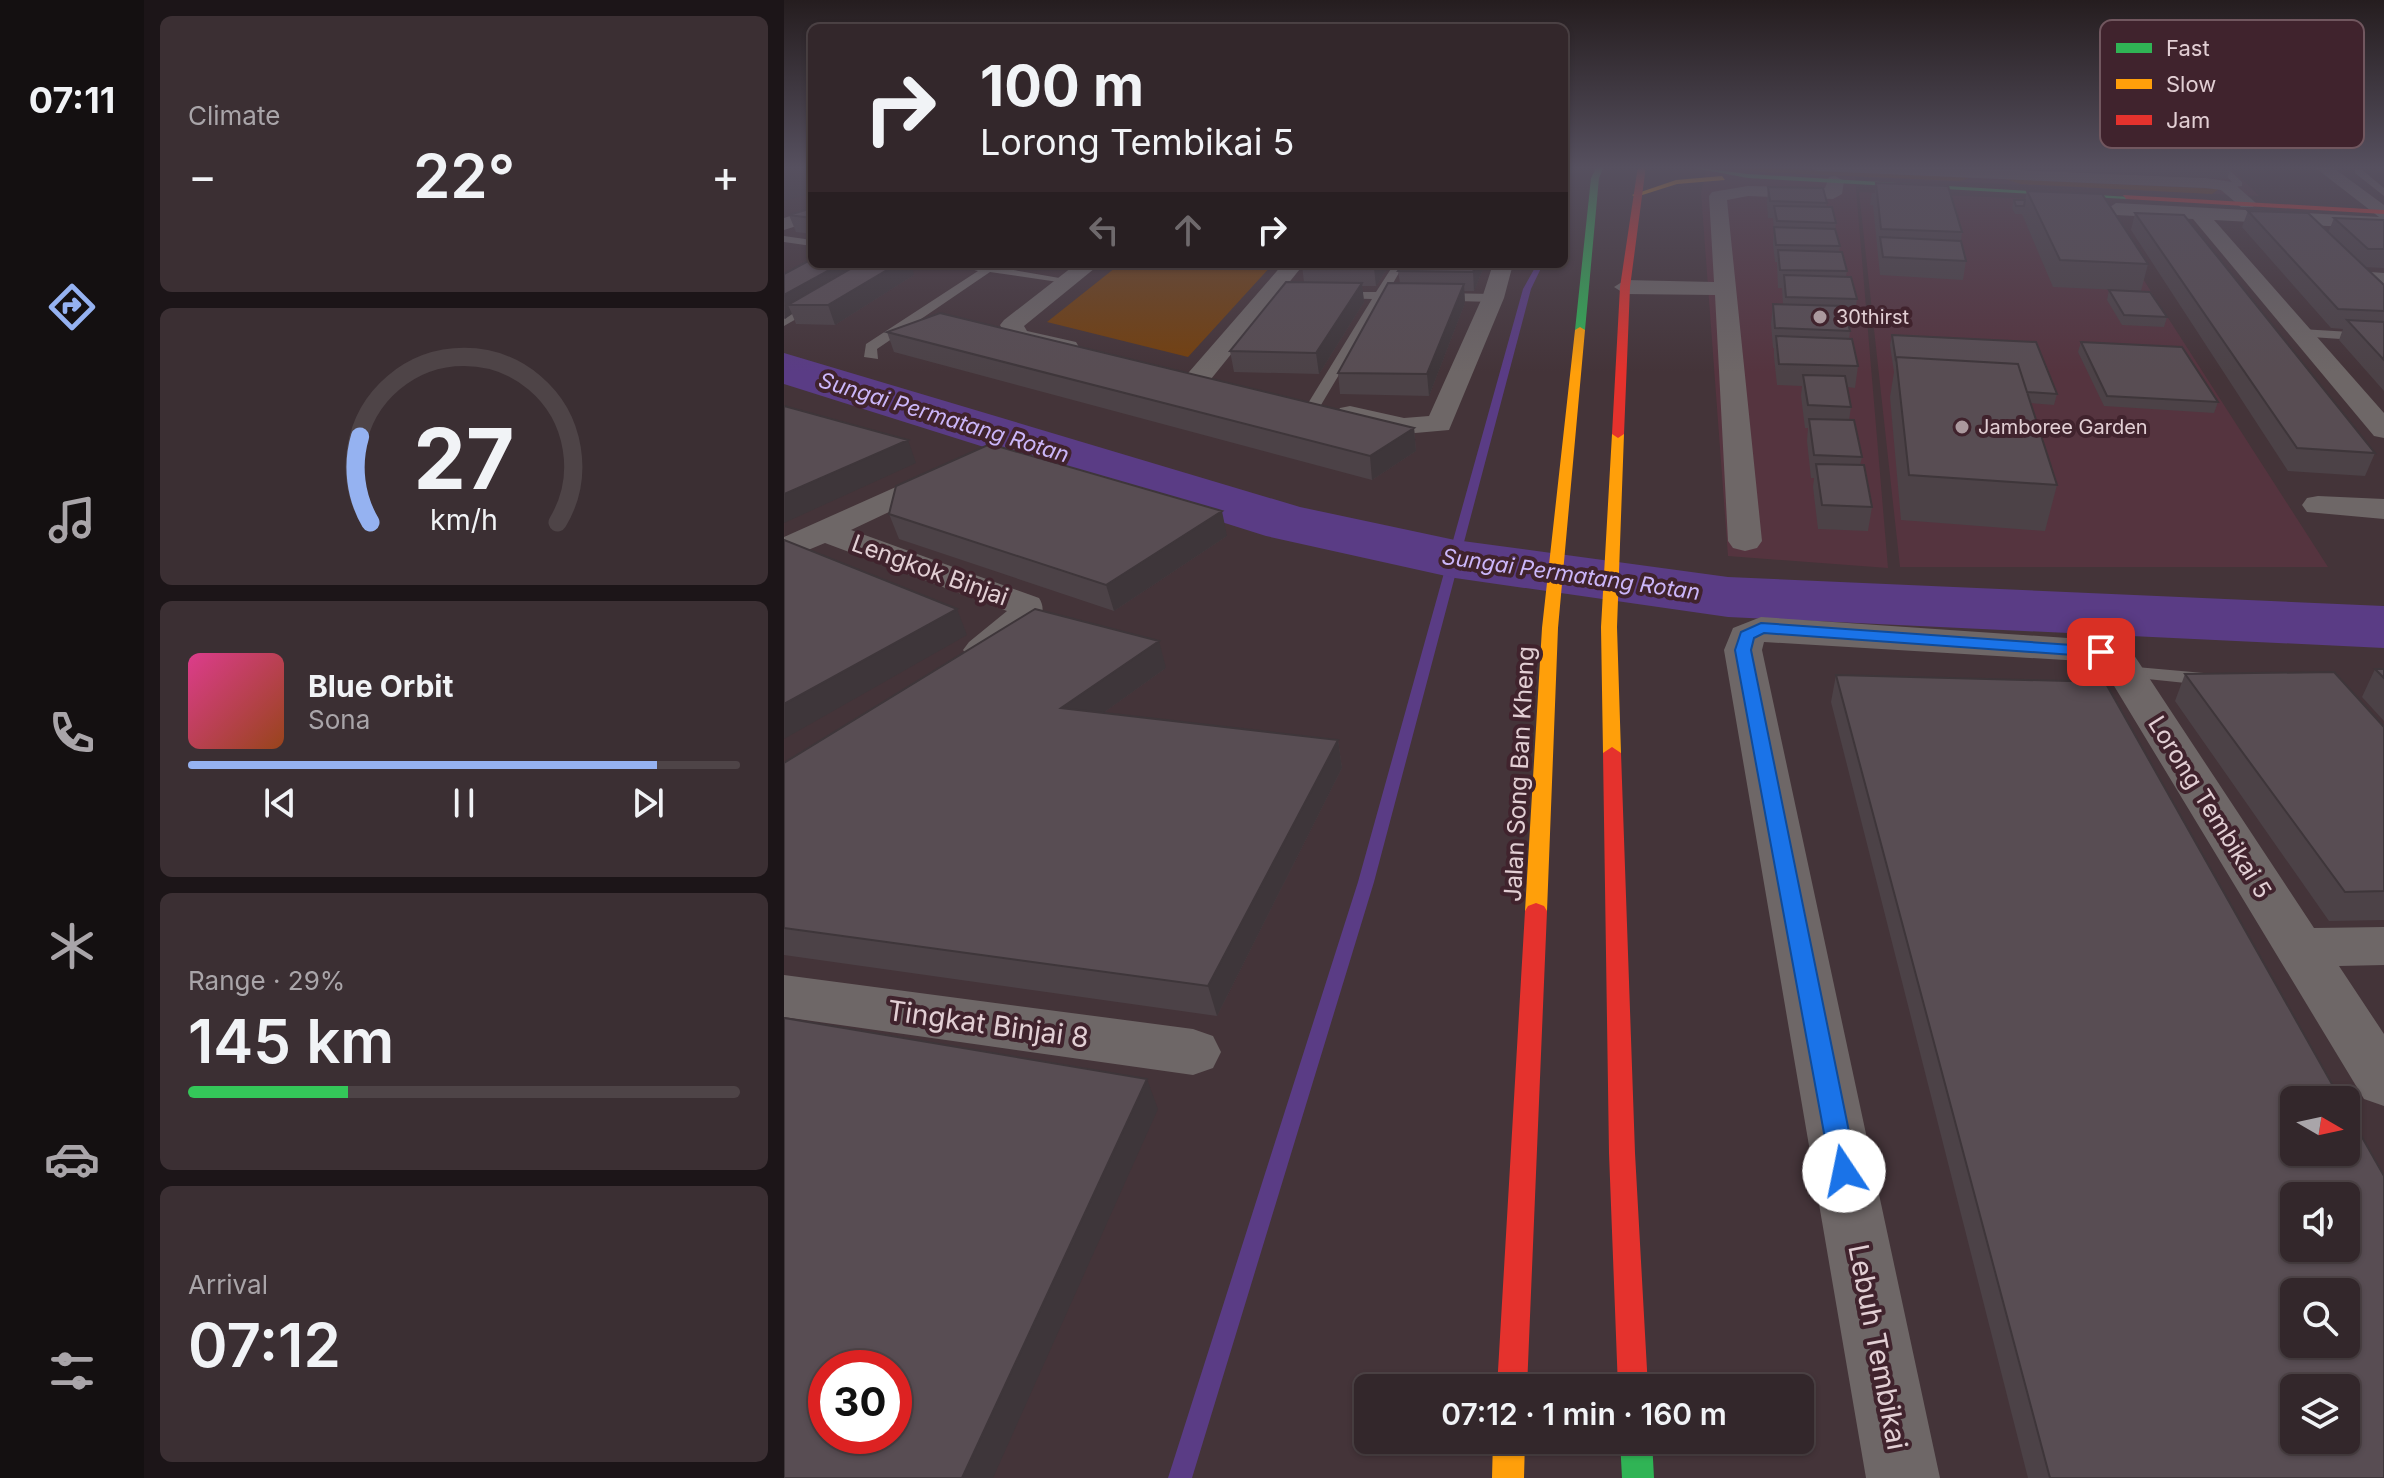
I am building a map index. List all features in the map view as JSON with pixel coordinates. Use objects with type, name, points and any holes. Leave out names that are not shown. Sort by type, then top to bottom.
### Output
[{"type":"main road","name":"Jalan Song Ban Kheng","points":[[1513,1374],[1550,628],[1589,235]]},
{"type":"main road","points":[[1631,235],[1625,287],[1609,627],[1622,1153],[1632,1374]]},
{"type":"main road","points":[[1508,1478],[1509,1454]]},
{"type":"main road","points":[[1637,1454],[1638,1478]]},
{"type":"street","points":[[1721,235],[1745,541]]},
{"type":"street","points":[[2217,235],[2384,430]]},
{"type":"street","points":[[1084,268],[1012,325],[1017,336],[1093,353]]},
{"type":"street","points":[[1198,378],[1277,293],[1292,268]]},
{"type":"street","points":[[1285,398],[1404,426],[1439,424],[1493,298],[1502,268]]},
{"type":"street","points":[[2353,272],[2380,286]]},
{"type":"street","points":[[1625,287],[1725,289]]},
{"type":"street","points":[[1168,371],[1227,385]]},
{"type":"street","points":[[784,550],[916,487]]},
{"type":"street","points":[[2318,505],[2384,509]]},
{"type":"street","name":"Lengkok Binjai","points":[[823,531],[1026,606],[1025,619],[1009,633],[956,666]]},
{"type":"street","name":"Lorong Tembikai 5","points":[[1743,650],[1746,636],[1761,628],[2082,650],[2116,657],[2384,1082]]},
{"type":"street","name":"Lebuh Tembikai","points":[[1743,650],[1903,1478]]},
{"type":"street","points":[[2298,947],[2384,946]]},
{"type":"street","name":"Tingkat Binjai 8","points":[[784,996],[1193,1052]]},
{"type":"lane","points":[[784,239],[808,242]]},
{"type":"lane","points":[[982,268],[1065,280]]},
{"type":"lane","points":[[1314,405],[1397,268]]},
{"type":"lane","points":[[873,356],[869,354],[871,347],[988,269]]},
{"type":"lane","points":[[784,322],[835,294]]},
{"type":"lane","points":[[1317,294],[1493,298]]},
{"type":"lane","points":[[2301,333],[2384,338]]},
{"type":"lane","points":[[2125,672],[2232,681]]},
{"type":"shaded area","points":[[1704,235],[1860,235],[1888,568],[1728,556]]},
{"type":"shaded area","points":[[1864,235],[2115,235],[2328,567],[1900,567]]},
{"type":"shaded area","points":[[1115,268],[1269,268],[1188,357],[1047,322]]},
{"type":"building","points":[[1775,235],[1837,235],[1840,246],[1776,245]]},
{"type":"building","points":[[2048,235],[2129,235],[2148,264],[2060,260]]},
{"type":"building","points":[[2150,235],[2200,235],[2375,453],[2297,448]]},
{"type":"building","points":[[2270,235],[2331,235],[2384,285],[2384,311],[2338,309]]},
{"type":"building","points":[[2353,235],[2384,235],[2384,249],[2368,249]]},
{"type":"building","points":[[1880,237],[1961,241],[1966,261],[1883,257]]},
{"type":"building","points":[[1778,250],[1842,252],[1847,271],[1780,270]]},
{"type":"building","points":[[808,261],[808,268],[833,268],[784,295],[784,274]]},
{"type":"building","points":[[852,268],[890,268],[828,305],[788,305]]},
{"type":"building","points":[[1400,268],[1474,268],[1473,272],[1398,271]]},
{"type":"building","points":[[1784,275],[1851,277],[1857,299],[1786,297]]},
{"type":"building","points":[[1286,282],[1362,283],[1316,353],[1230,351]]},
{"type":"building","points":[[1388,283],[1464,284],[1427,374],[1338,373]]},
{"type":"building","points":[[2109,290],[2150,292],[2167,317],[2124,315]]},
{"type":"building","points":[[1773,304],[1844,306],[1850,331],[1775,328]]},
{"type":"building","points":[[940,313],[1414,428],[1370,456],[887,332]]},
{"type":"building","points":[[2347,320],[2384,322],[2384,360]]},
{"type":"building","points":[[1892,335],[2036,342],[2057,394],[2027,392],[2018,364],[1896,357],[1896,361]]},
{"type":"building","points":[[1776,336],[1852,339],[1858,366],[1779,364]]},
{"type":"building","points":[[2081,342],[2182,347],[2218,402],[2107,396]]},
{"type":"building","points":[[1896,357],[2018,364],[2057,485],[1909,475]]},
{"type":"building","points":[[1803,375],[1845,376],[1851,407],[1808,405]]},
{"type":"building","points":[[784,406],[908,440],[784,494]]},
{"type":"building","points":[[1809,419],[1854,420],[1862,457],[1814,455]]},
{"type":"building","points":[[990,444],[1222,511],[1106,585],[889,514],[896,486]]},
{"type":"building","points":[[1816,464],[1864,465],[1872,507],[1822,505]]},
{"type":"building","points":[[784,540],[957,609],[784,704]]},
{"type":"building","points":[[1035,609],[1159,641],[1061,708],[1338,740],[1208,986],[784,928],[784,763]]},
{"type":"building","points":[[2375,669],[2384,669],[2384,678]]},
{"type":"building","points":[[2334,672],[2384,727],[2384,891],[2345,892],[2185,674]]},
{"type":"building","points":[[1836,675],[2105,682],[2333,1086],[2280,1086],[2280,1166],[2360,1166],[2360,1134],[2384,1176],[2384,1478],[2050,1478]]},
{"type":"building","points":[[784,1018],[1147,1079],[962,1478],[784,1478]]},
{"type":"waterway","points":[[1180,1478],[1366,882],[1527,289],[1538,268]]},
{"type":"waterway","name":"Sungai Permatang Rotan","points":[[784,368],[1288,523],[1455,559],[1728,597],[2384,627]]},
{"type":"traffic: fast","points":[[1580,330],[1589,235]]},
{"type":"traffic: fast","points":[[1637,1454],[1638,1478]]},
{"type":"traffic: slow","points":[[1536,911],[1550,628],[1580,330]]},
{"type":"traffic: slow","points":[[1612,753],[1609,627],[1618,434]]},
{"type":"traffic: slow","points":[[1508,1478],[1509,1454]]},
{"type":"traffic: jam","points":[[1618,434],[1625,287],[1632,235]]},
{"type":"traffic: jam","points":[[1612,753],[1622,1153],[1632,1374]]},
{"type":"traffic: jam","points":[[1513,1374],[1536,911]]},
{"type":"place","name":"30thirst","points":[[1820,317]]},
{"type":"place","name":"Jamboree Garden","points":[[1962,427]]},
{"type":"route","points":[[1844,1171],[1743,650],[1746,636],[1761,628],[2101,652]]}]
